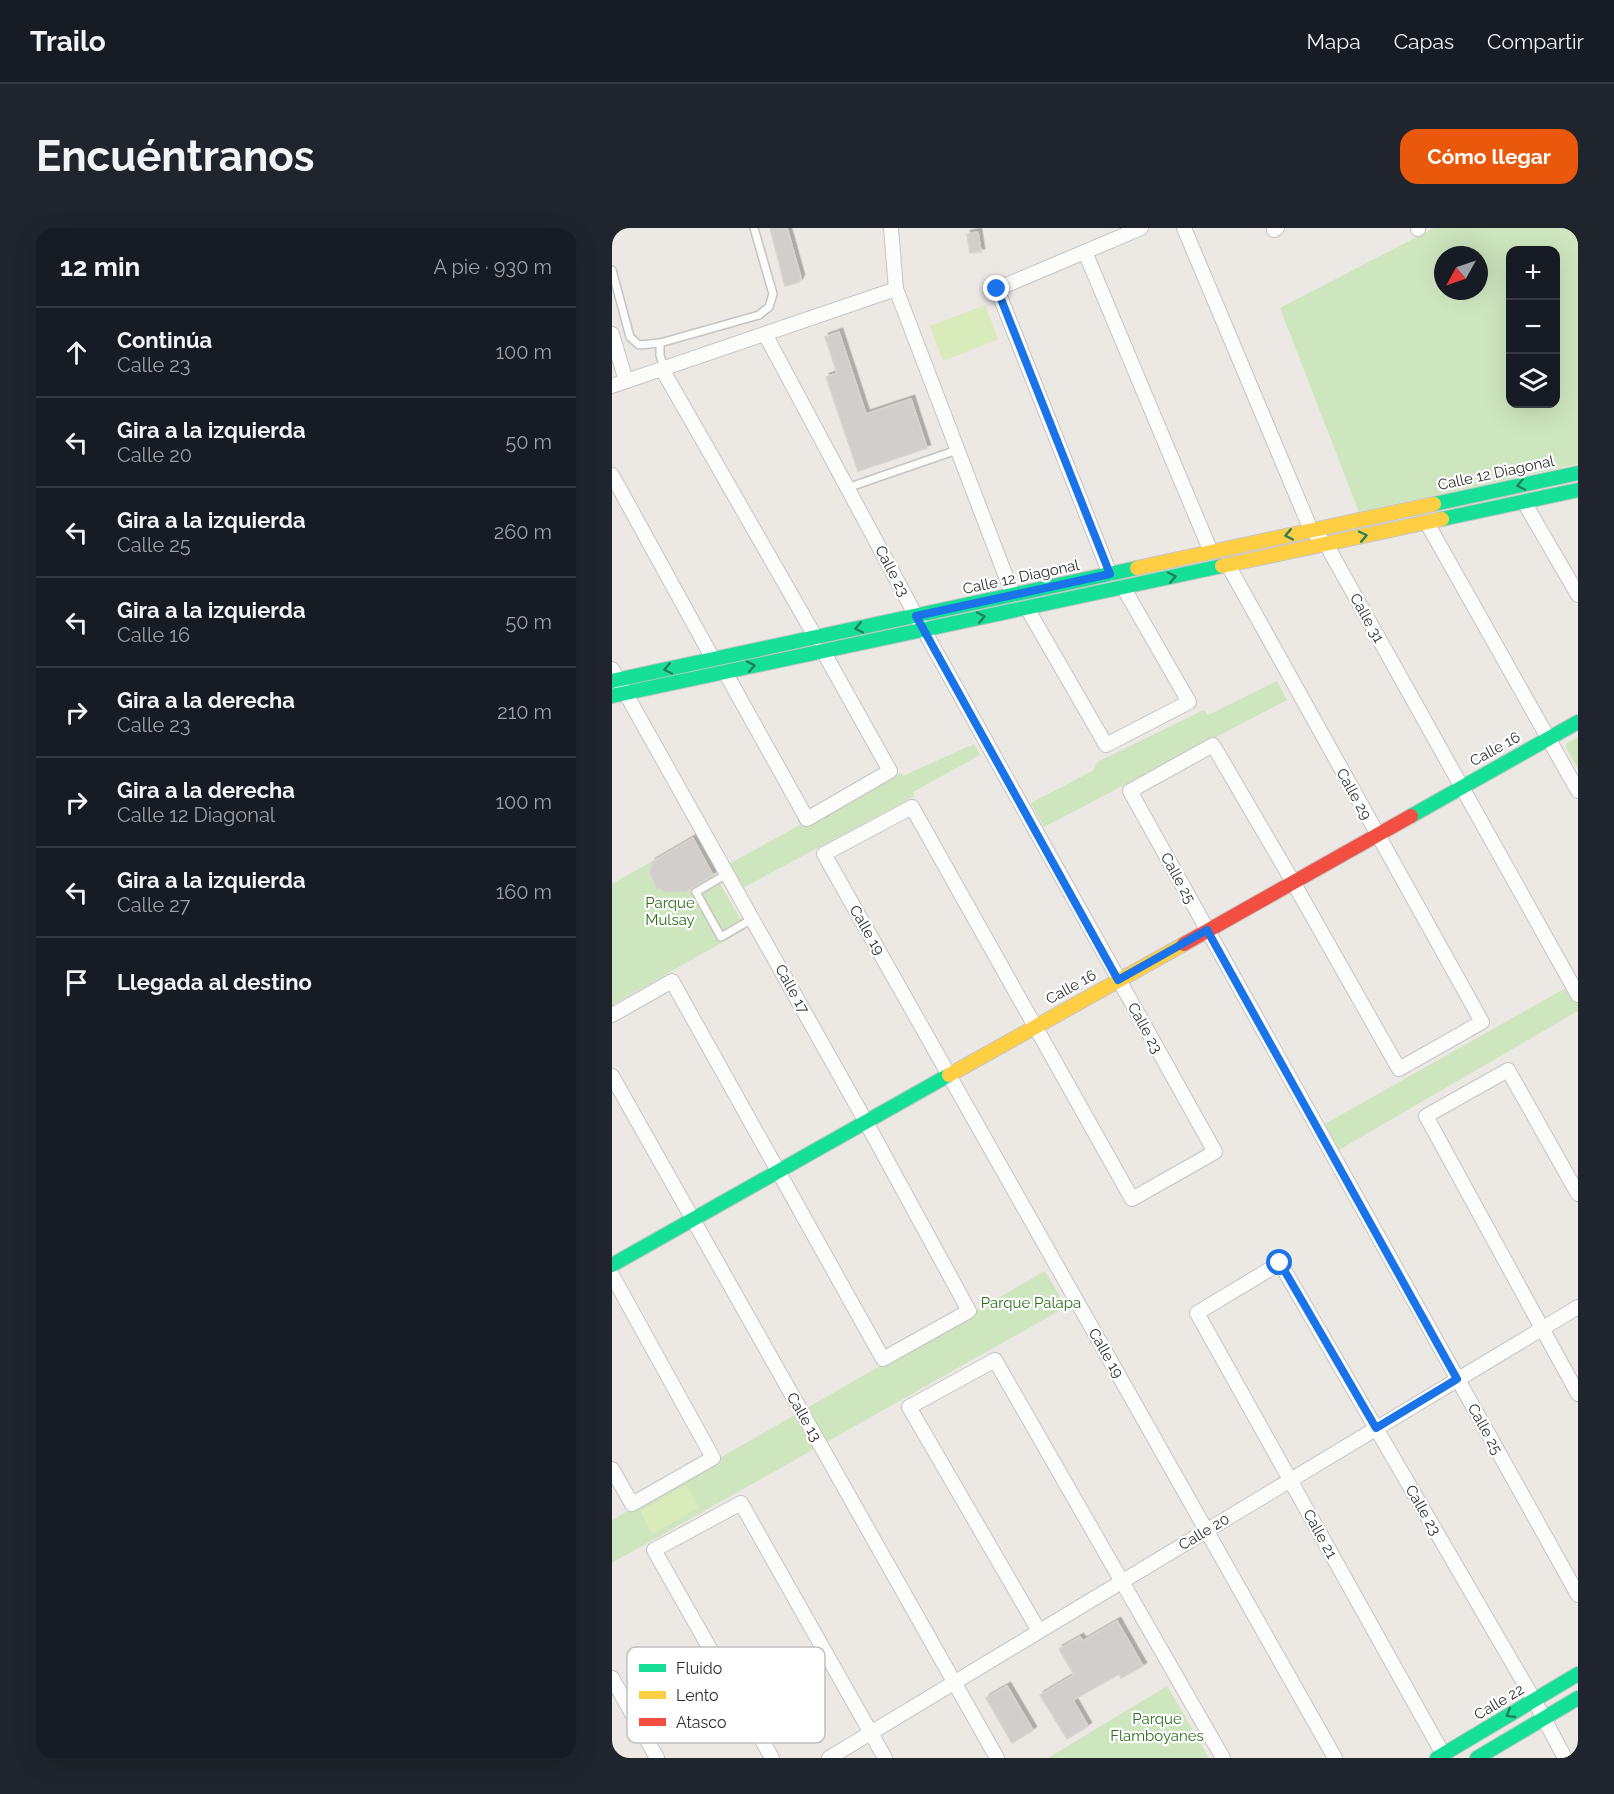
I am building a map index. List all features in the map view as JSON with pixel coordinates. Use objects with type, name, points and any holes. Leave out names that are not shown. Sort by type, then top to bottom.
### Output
[{"type":"street","points":[[891,228],[896,289],[1013,595]]},
{"type":"street","points":[[1110,574],[997,289],[1141,228]]},
{"type":"street","name":"Calle 31","points":[[1184,228],[1311,531],[1326,544],[1578,995]]},
{"type":"street","points":[[1085,252],[1211,552]]},
{"type":"street","points":[[612,386],[896,289]]},
{"type":"street","points":[[612,334],[626,381]]},
{"type":"street","name":"Calle 23","points":[[765,334],[916,616],[1215,1152],[1131,1199],[1036,1026]]},
{"type":"street","points":[[663,369],[816,638]]},
{"type":"street","name":"Calle 12 Diagonal","points":[[614,677],[816,638],[1578,472]]},
{"type":"street","points":[[612,475],[713,659]]},
{"type":"street","name":"Calle 12 Diagonal","points":[[619,694],[1578,490]]},
{"type":"street","points":[[1524,502],[1578,595]]},
{"type":"street","points":[[1427,523],[1578,791]]},
{"type":"street","name":"Calle 29","points":[[1228,565],[1482,1022],[1399,1069],[1293,882]]},
{"type":"street","points":[[1027,608],[1106,745],[1190,702],[1123,587]]},
{"type":"street","points":[[725,672],[807,819],[890,771],[824,651]]},
{"type":"street","name":"Calle 17","points":[[614,677],[619,694],[727,874],[969,1311],[884,1359],[778,1171]]},
{"type":"street","name":"Calle 16","points":[[612,1265],[1578,722]]},
{"type":"street","name":"Calle 25","points":[[1293,882],[1213,745],[1130,791],[1578,1595]]},
{"type":"street","name":"Calle 19","points":[[1036,1026],[912,807],[824,854],[1335,1758]]},
{"type":"street","points":[[612,1015],[672,981],[778,1171]]},
{"type":"street","points":[[1578,1194],[1508,1070],[1426,1116],[1578,1394]]},
{"type":"street","name":"Calle 13","points":[[612,1076],[997,1758]]},
{"type":"street","name":"Calle 23","points":[[1197,1313],[1280,1263],[1534,1700],[1565,1758]]},
{"type":"street","points":[[612,1275],[713,1458],[632,1504],[612,1469]]},
{"type":"street","name":"Calle 20","points":[[830,1758],[1578,1307]]},
{"type":"street","name":"Calle 21","points":[[1197,1313],[1440,1756]]},
{"type":"street","points":[[1039,1631],[909,1407],[995,1360],[1223,1758]]},
{"type":"street","points":[[709,1647],[654,1550],[741,1503],[822,1647]]},
{"type":"street","points":[[825,1652],[885,1758]]},
{"type":"street","name":"Calle 22","points":[[1440,1756],[1578,1674]]},
{"type":"street","points":[[612,1678],[627,1705]]},
{"type":"street","points":[[1477,1758],[1578,1698]]},
{"type":"street","points":[[649,1743],[657,1758]]},
{"type":"street","points":[[763,1743],[772,1758]]},
{"type":"lane","points":[[612,270],[633,341],[639,345],[660,344],[759,315],[769,307],[773,294],[754,228]]},
{"type":"lane","points":[[660,344],[663,369]]},
{"type":"lane","points":[[847,488],[957,450]]},
{"type":"lane","points":[[727,874],[696,892],[720,937],[752,919]]},
{"type":"green space","points":[[1434,228],[1578,228],[1578,464],[1359,512],[1280,308]]},
{"type":"green space","points":[[985,305],[998,339],[943,361],[930,326]]},
{"type":"green space","points":[[1277,681],[1287,700],[1044,827],[1031,803],[1094,770],[1097,762],[1204,710],[1208,715]]},
{"type":"green space","points":[[1578,737],[1578,769],[1566,748],[1567,743]]},
{"type":"green space","points":[[974,744],[980,755],[913,792],[915,796],[743,888],[729,864],[800,825],[798,821],[901,773],[903,776]]},
{"type":"green space","name":"Parque Mulsay","points":[[694,838],[746,929],[612,1005],[612,884]]},
{"type":"green space","points":[[1578,981],[1578,1011],[1337,1151],[1323,1125]]},
{"type":"green space","name":"Parque Palapa","points":[[1045,1271],[1066,1307],[612,1563],[612,1520]]},
{"type":"green space","points":[[686,1485],[699,1508],[652,1534],[640,1511]]},
{"type":"green space","name":"Parque Flamboyanes","points":[[1167,1686],[1209,1758],[1048,1758]]},
{"type":"building","points":[[770,228],[787,228],[801,278],[799,282],[785,286]]},
{"type":"building","points":[[978,232],[981,252],[970,253],[967,234]]},
{"type":"building","points":[[839,332],[866,414],[911,399],[927,448],[858,471],[826,377],[837,373],[825,337]]},
{"type":"building","points":[[693,838],[713,875],[685,892],[657,889],[650,873],[652,862]]},
{"type":"building","points":[[1117,1621],[1143,1666],[1121,1678],[1119,1674],[1073,1700],[1088,1726],[1067,1739],[1040,1695],[1074,1675],[1059,1649],[1080,1637],[1083,1641]]},
{"type":"building","points":[[1007,1686],[1033,1730],[1012,1743],[986,1698]]},
{"type":"traffic: fast","points":[[1434,504],[1578,473]]},
{"type":"traffic: fast","points":[[1442,519],[1578,490]]},
{"type":"traffic: fast","points":[[612,696],[1222,566]]},
{"type":"traffic: fast","points":[[612,681],[1137,568]]},
{"type":"traffic: fast","points":[[1411,816],[1578,722]]},
{"type":"traffic: fast","points":[[612,1265],[949,1075]]},
{"type":"traffic: fast","points":[[1437,1758],[1578,1674]]},
{"type":"traffic: fast","points":[[1477,1758],[1578,1698]]},
{"type":"traffic: slow","points":[[1137,568],[1434,504]]},
{"type":"traffic: slow","points":[[1222,566],[1442,519]]},
{"type":"traffic: slow","points":[[949,1075],[1184,944]]},
{"type":"traffic: jam","points":[[1184,944],[1411,816]]},
{"type":"route","points":[[997,289],[1110,574],[916,616],[1118,980],[1207,930],[1457,1379],[1376,1428],[1280,1263]]}]
